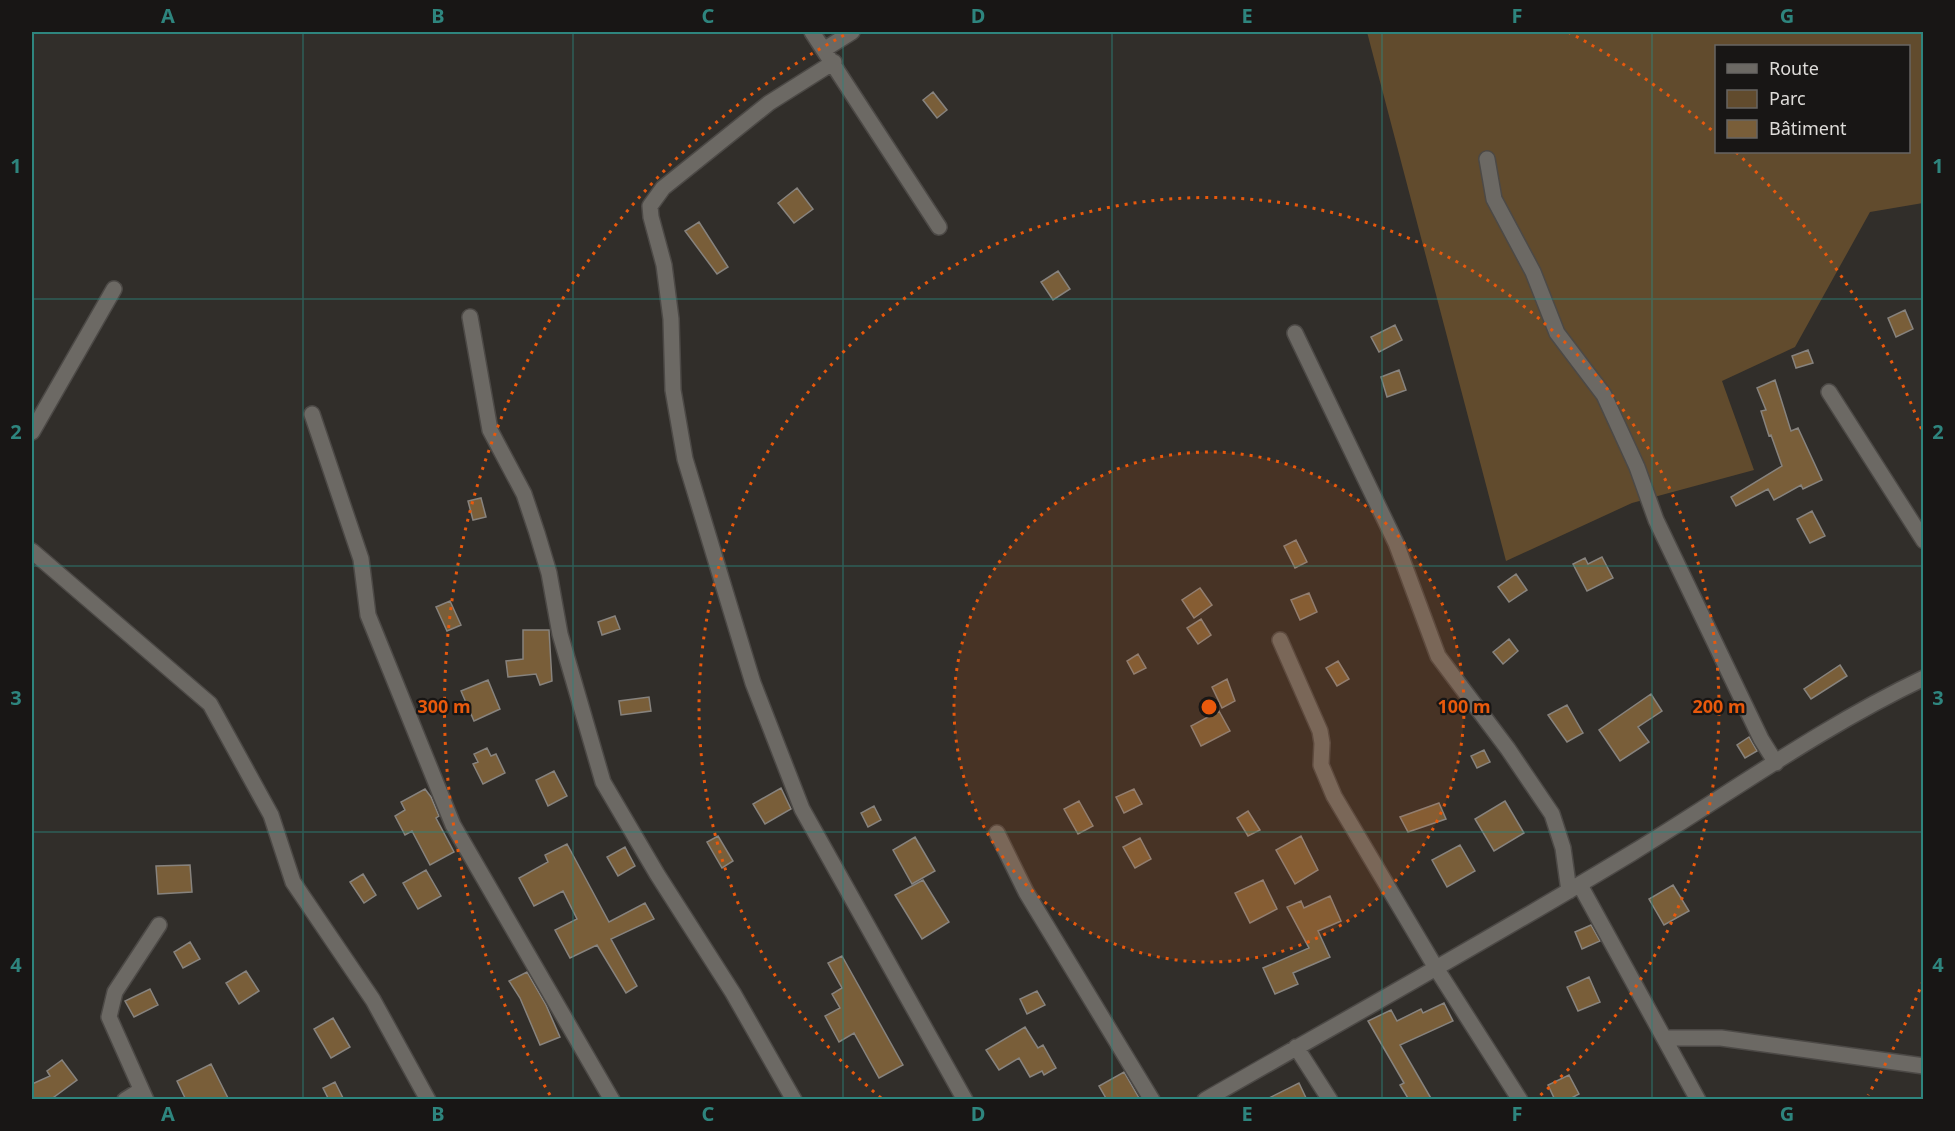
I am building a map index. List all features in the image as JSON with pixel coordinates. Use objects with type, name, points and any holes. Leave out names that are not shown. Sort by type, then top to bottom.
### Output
[{"type":"street","points":[[812,32],[834,62],[939,227]]},
{"type":"street","points":[[825,49],[852,32]]},
{"type":"street","points":[[834,62],[769,103],[663,188],[650,206],[651,217],[664,265],[671,319],[673,390],[685,459],[753,682],[802,809],[964,1100]]},
{"type":"street","points":[[1487,159],[1494,199],[1533,272],[1557,333],[1604,395],[1637,467],[1656,520],[1761,739],[1776,763]]},
{"type":"street","points":[[32,432],[114,289]]},
{"type":"street","points":[[470,317],[490,430],[524,494],[537,532],[549,573],[560,634],[603,782],[657,874],[733,993],[794,1100]]},
{"type":"street","points":[[1295,333],[1396,543],[1438,656],[1552,814],[1574,888],[1665,1038],[1698,1100]]},
{"type":"street","points":[[1829,392],[1923,541]]},
{"type":"street","points":[[312,414],[361,559],[368,615],[453,825],[612,1100]]},
{"type":"street","points":[[32,551],[210,704],[271,815],[293,882],[373,1000],[428,1100]]},
{"type":"street","points":[[1280,640],[1320,731],[1321,765],[1324,778],[1436,968],[1520,1100]]},
{"type":"street","points":[[1205,1100],[1436,968],[1479,946],[1851,715],[1923,678]]},
{"type":"street","points":[[997,833],[1026,892],[1152,1100]]},
{"type":"street","points":[[125,1100],[143,1095],[109,1017],[115,992],[159,925]]},
{"type":"street","points":[[1665,1038],[1721,1038],[1923,1066]]},
{"type":"street","points":[[1296,1047],[1330,1100]]},
{"type":"green space","points":[[1367,32],[1923,32],[1923,203],[1870,212],[1795,347],[1722,381],[1754,470],[1632,503],[1506,561]]},
{"type":"building","points":[[933,92],[947,110],[937,118],[923,100]]},
{"type":"building","points":[[797,188],[813,209],[794,223],[778,203]]},
{"type":"building","points":[[699,222],[728,267],[717,274],[685,231]]},
{"type":"building","points":[[1058,271],[1070,289],[1053,300],[1041,282]]},
{"type":"building","points":[[1905,310],[1913,329],[1896,337],[1888,318]]},
{"type":"building","points":[[1395,325],[1402,340],[1379,352],[1371,337]]},
{"type":"building","points":[[1808,350],[1813,363],[1796,368],[1792,356]]},
{"type":"building","points":[[1399,370],[1406,390],[1387,397],[1381,377]]},
{"type":"building","points":[[1775,380],[1791,431],[1798,428],[1822,480],[1803,489],[1801,485],[1774,500],[1768,489],[1736,506],[1731,497],[1782,466],[1771,435],[1769,436],[1761,411],[1766,410],[1757,388]]},
{"type":"building","points":[[481,498],[486,517],[473,520],[468,501]]},
{"type":"building","points":[[1812,511],[1825,536],[1810,543],[1797,519]]},
{"type":"building","points":[[1296,540],[1307,562],[1295,568],[1284,546]]},
{"type":"building","points":[[1602,557],[1613,578],[1587,591],[1573,564],[1585,558],[1588,564]]},
{"type":"building","points":[[1516,574],[1527,590],[1509,602],[1498,587]]},
{"type":"building","points":[[1200,588],[1212,605],[1194,618],[1182,600]]},
{"type":"building","points":[[1309,593],[1317,612],[1300,620],[1291,600]]},
{"type":"building","points":[[450,601],[461,625],[447,631],[436,607]]},
{"type":"building","points":[[615,616],[620,629],[602,635],[598,622]]},
{"type":"building","points":[[1201,619],[1211,635],[1198,644],[1187,628]]},
{"type":"building","points":[[523,630],[549,630],[552,681],[540,685],[536,674],[508,677],[506,661],[523,659]]},
{"type":"building","points":[[1509,639],[1518,651],[1503,664],[1493,652]]},
{"type":"building","points":[[1138,654],[1146,668],[1134,674],[1127,661]]},
{"type":"building","points":[[1338,661],[1349,679],[1337,686],[1326,668]]},
{"type":"building","points":[[1840,665],[1847,676],[1811,699],[1804,689]]},
{"type":"building","points":[[1227,679],[1235,701],[1222,708],[1212,687]]},
{"type":"building","points":[[488,680],[500,709],[474,721],[461,691]]},
{"type":"building","points":[[1651,694],[1662,711],[1638,727],[1649,742],[1620,761],[1599,730]]},
{"type":"building","points":[[649,697],[651,711],[621,715],[619,701]]},
{"type":"building","points":[[1567,705],[1583,733],[1567,742],[1548,715]]},
{"type":"building","points":[[1219,711],[1230,731],[1201,746],[1191,726]]},
{"type":"building","points":[[1749,737],[1757,751],[1745,758],[1737,745]]},
{"type":"building","points":[[487,748],[491,756],[496,754],[505,773],[483,784],[473,764],[478,762],[474,754]]},
{"type":"building","points":[[1484,750],[1490,762],[1477,768],[1471,756]]},
{"type":"building","points":[[554,771],[567,796],[548,806],[536,780]]},
{"type":"building","points":[[781,788],[791,809],[765,824],[753,804]]},
{"type":"building","points":[[425,789],[439,816],[436,818],[454,852],[430,865],[412,831],[405,835],[395,816],[405,810],[401,802]]},
{"type":"building","points":[[1134,789],[1142,804],[1124,813],[1116,797]]},
{"type":"building","points":[[1079,801],[1093,826],[1078,834],[1064,809]]},
{"type":"building","points":[[1505,801],[1524,833],[1494,851],[1475,819]]},
{"type":"building","points":[[1439,803],[1446,819],[1408,832],[1400,817]]},
{"type":"building","points":[[874,806],[881,820],[868,827],[861,813]]},
{"type":"building","points":[[1248,811],[1260,830],[1248,836],[1237,818]]},
{"type":"building","points":[[718,836],[733,861],[722,868],[707,842]]},
{"type":"building","points":[[1301,836],[1318,870],[1295,884],[1276,850]]},
{"type":"building","points":[[915,837],[935,871],[912,884],[893,850]]},
{"type":"building","points":[[1140,838],[1151,859],[1135,868],[1123,847]]},
{"type":"building","points":[[567,844],[609,922],[645,903],[654,919],[611,939],[637,986],[626,993],[597,945],[570,958],[555,930],[577,919],[563,891],[534,906],[519,878],[548,862],[545,855]]},
{"type":"building","points":[[1460,845],[1475,871],[1447,887],[1432,860]]},
{"type":"building","points":[[625,847],[635,866],[618,876],[607,857]]},
{"type":"building","points":[[190,865],[192,892],[158,894],[156,866]]},
{"type":"building","points":[[426,870],[441,896],[418,909],[403,883]]},
{"type":"building","points":[[363,874],[376,895],[364,903],[350,882]]},
{"type":"building","points":[[923,880],[949,922],[922,939],[895,895]]},
{"type":"building","points":[[1263,880],[1277,909],[1250,923],[1235,893]]},
{"type":"building","points":[[1673,885],[1689,911],[1664,925],[1649,899]]},
{"type":"building","points":[[1330,896],[1341,921],[1318,931],[1330,957],[1293,973],[1298,984],[1275,994],[1263,968],[1309,948],[1287,907],[1301,901],[1304,908]]},
{"type":"building","points":[[1591,925],[1600,941],[1582,949],[1575,932]]},
{"type":"building","points":[[190,942],[200,959],[183,968],[174,952]]},
{"type":"building","points":[[842,956],[903,1065],[879,1078],[854,1033],[839,1042],[825,1016],[840,1008],[832,994],[842,988],[828,963]]},
{"type":"building","points":[[246,971],[259,991],[239,1004],[226,983]]},
{"type":"building","points":[[527,972],[546,1005],[560,1037],[540,1045],[520,998],[509,981]]},
{"type":"building","points":[[1589,977],[1600,1002],[1578,1011],[1567,987]]},
{"type":"building","points":[[150,989],[158,1005],[134,1017],[125,1001]]},
{"type":"building","points":[[1037,991],[1045,1005],[1027,1014],[1020,999]]},
{"type":"building","points":[[1444,1003],[1453,1021],[1400,1045],[1432,1100],[1409,1100],[1400,1085],[1404,1083],[1368,1021],[1391,1010],[1397,1021],[1421,1009],[1423,1013]]},
{"type":"building","points":[[333,1018],[350,1047],[331,1058],[314,1029]]},
{"type":"building","points":[[1025,1027],[1038,1048],[1043,1045],[1056,1068],[1044,1075],[1042,1071],[1030,1077],[1019,1058],[999,1070],[986,1050]]},
{"type":"building","points":[[62,1060],[77,1080],[50,1100],[32,1100],[32,1084],[50,1076],[47,1071]]},
{"type":"building","points":[[211,1064],[229,1100],[186,1100],[177,1081]]},
{"type":"building","points":[[1124,1072],[1139,1098],[1107,1100],[1099,1086]]},
{"type":"building","points":[[1569,1075],[1579,1094],[1568,1100],[1555,1100],[1548,1085]]},
{"type":"building","points":[[335,1082],[344,1100],[329,1100],[323,1088]]},
{"type":"building","points":[[1299,1083],[1307,1100],[1265,1100]]}]
